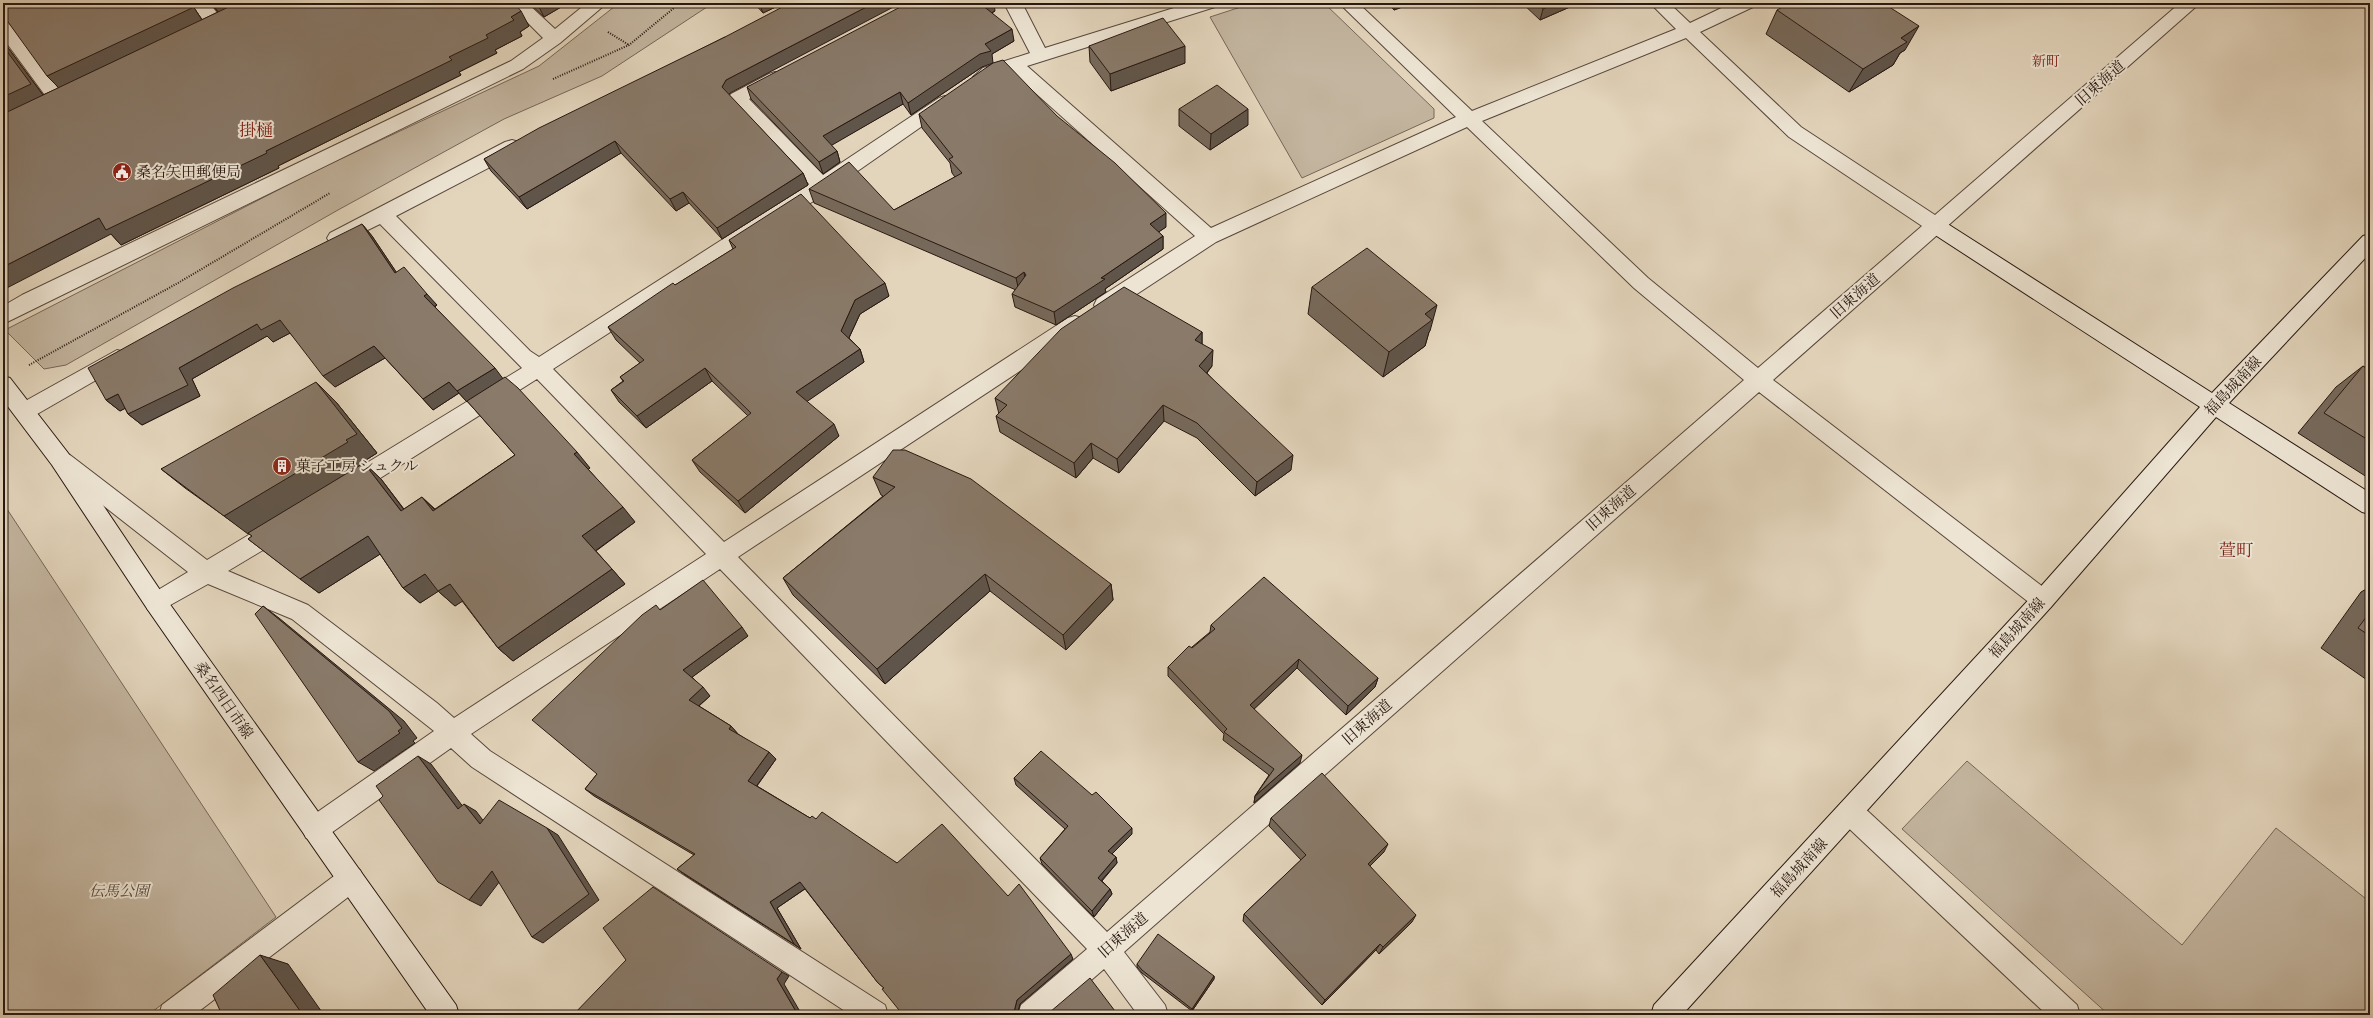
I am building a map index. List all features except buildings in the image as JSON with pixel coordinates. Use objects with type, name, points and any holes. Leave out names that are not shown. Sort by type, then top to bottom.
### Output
[{"type":"street","points":[[200,3],[218,25]]},
{"type":"street","points":[[517,3],[554,39]]},
{"type":"street","points":[[3,316],[29,301],[517,65],[554,39],[598,3]]},
{"type":"street","points":[[1013,3],[1040,56]]},
{"type":"street","points":[[329,498],[540,369],[822,186],[989,72],[1209,3]]},
{"type":"street","points":[[1348,3],[1641,283],[1758,380],[2043,600]]},
{"type":"street","points":[[1659,3],[1795,132],[1936,226],[2370,505]]},
{"type":"street","points":[[315,829],[452,733],[1209,237],[1469,119],[1687,31],[1747,3]]},
{"type":"street","name":"旧東海道","points":[[1031,1015],[2191,3]]},
{"type":"street","points":[[3,25],[59,102]]},
{"type":"street","points":[[1015,65],[1209,237]]},
{"type":"street","points":[[792,69],[737,98],[822,186]]},
{"type":"street","points":[[319,247],[531,138]]},
{"type":"street","points":[[382,214],[523,357],[540,369],[1106,950],[1155,1015]]},
{"type":"street","name":"福島城南線","points":[[1664,1015],[2043,600],[2215,404],[2370,241]]},
{"type":"street","points":[[24,411],[134,349]]},
{"type":"street","name":"桑名四日市線","points":[[3,384],[60,459],[156,603],[446,1015]]},
{"type":"street","points":[[60,459],[207,573],[300,612],[429,711],[481,759],[875,1015]]},
{"type":"street","points":[[156,603],[295,519]]},
{"type":"street","points":[[1850,812],[2067,1015]]},
{"type":"street","points":[[172,1015],[351,879]]},
{"type":"path","points":[[550,81],[629,45],[680,3]]},
{"type":"path","points":[[23,368],[178,283],[334,190]]},
{"type":"green space","points":[[619,3],[713,3],[602,76],[504,119],[338,210],[66,365],[44,369],[5,330],[319,169],[539,66]]},
{"type":"green space","points":[[1253,3],[1324,3],[1434,109],[1434,118],[1302,178],[1210,17]]},
{"type":"green space","name":"伝馬公園","points":[[3,503],[276,917],[148,1015],[3,1015]]},
{"type":"green space","points":[[1967,761],[2182,945],[2276,828],[2370,902],[2370,1015],[2109,1015],[1902,829]]},
{"type":"place","name":"桑名矢田郵便局","points":[[122,172]]},
{"type":"place","name":"菓子工房 シュクル","points":[[282,466]]},
{"type":"district","name":"新町","points":[[2046,61]]},
{"type":"district","name":"掛樋","points":[[256,130]]},
{"type":"district","name":"萱町","points":[[2236,550]]}]
